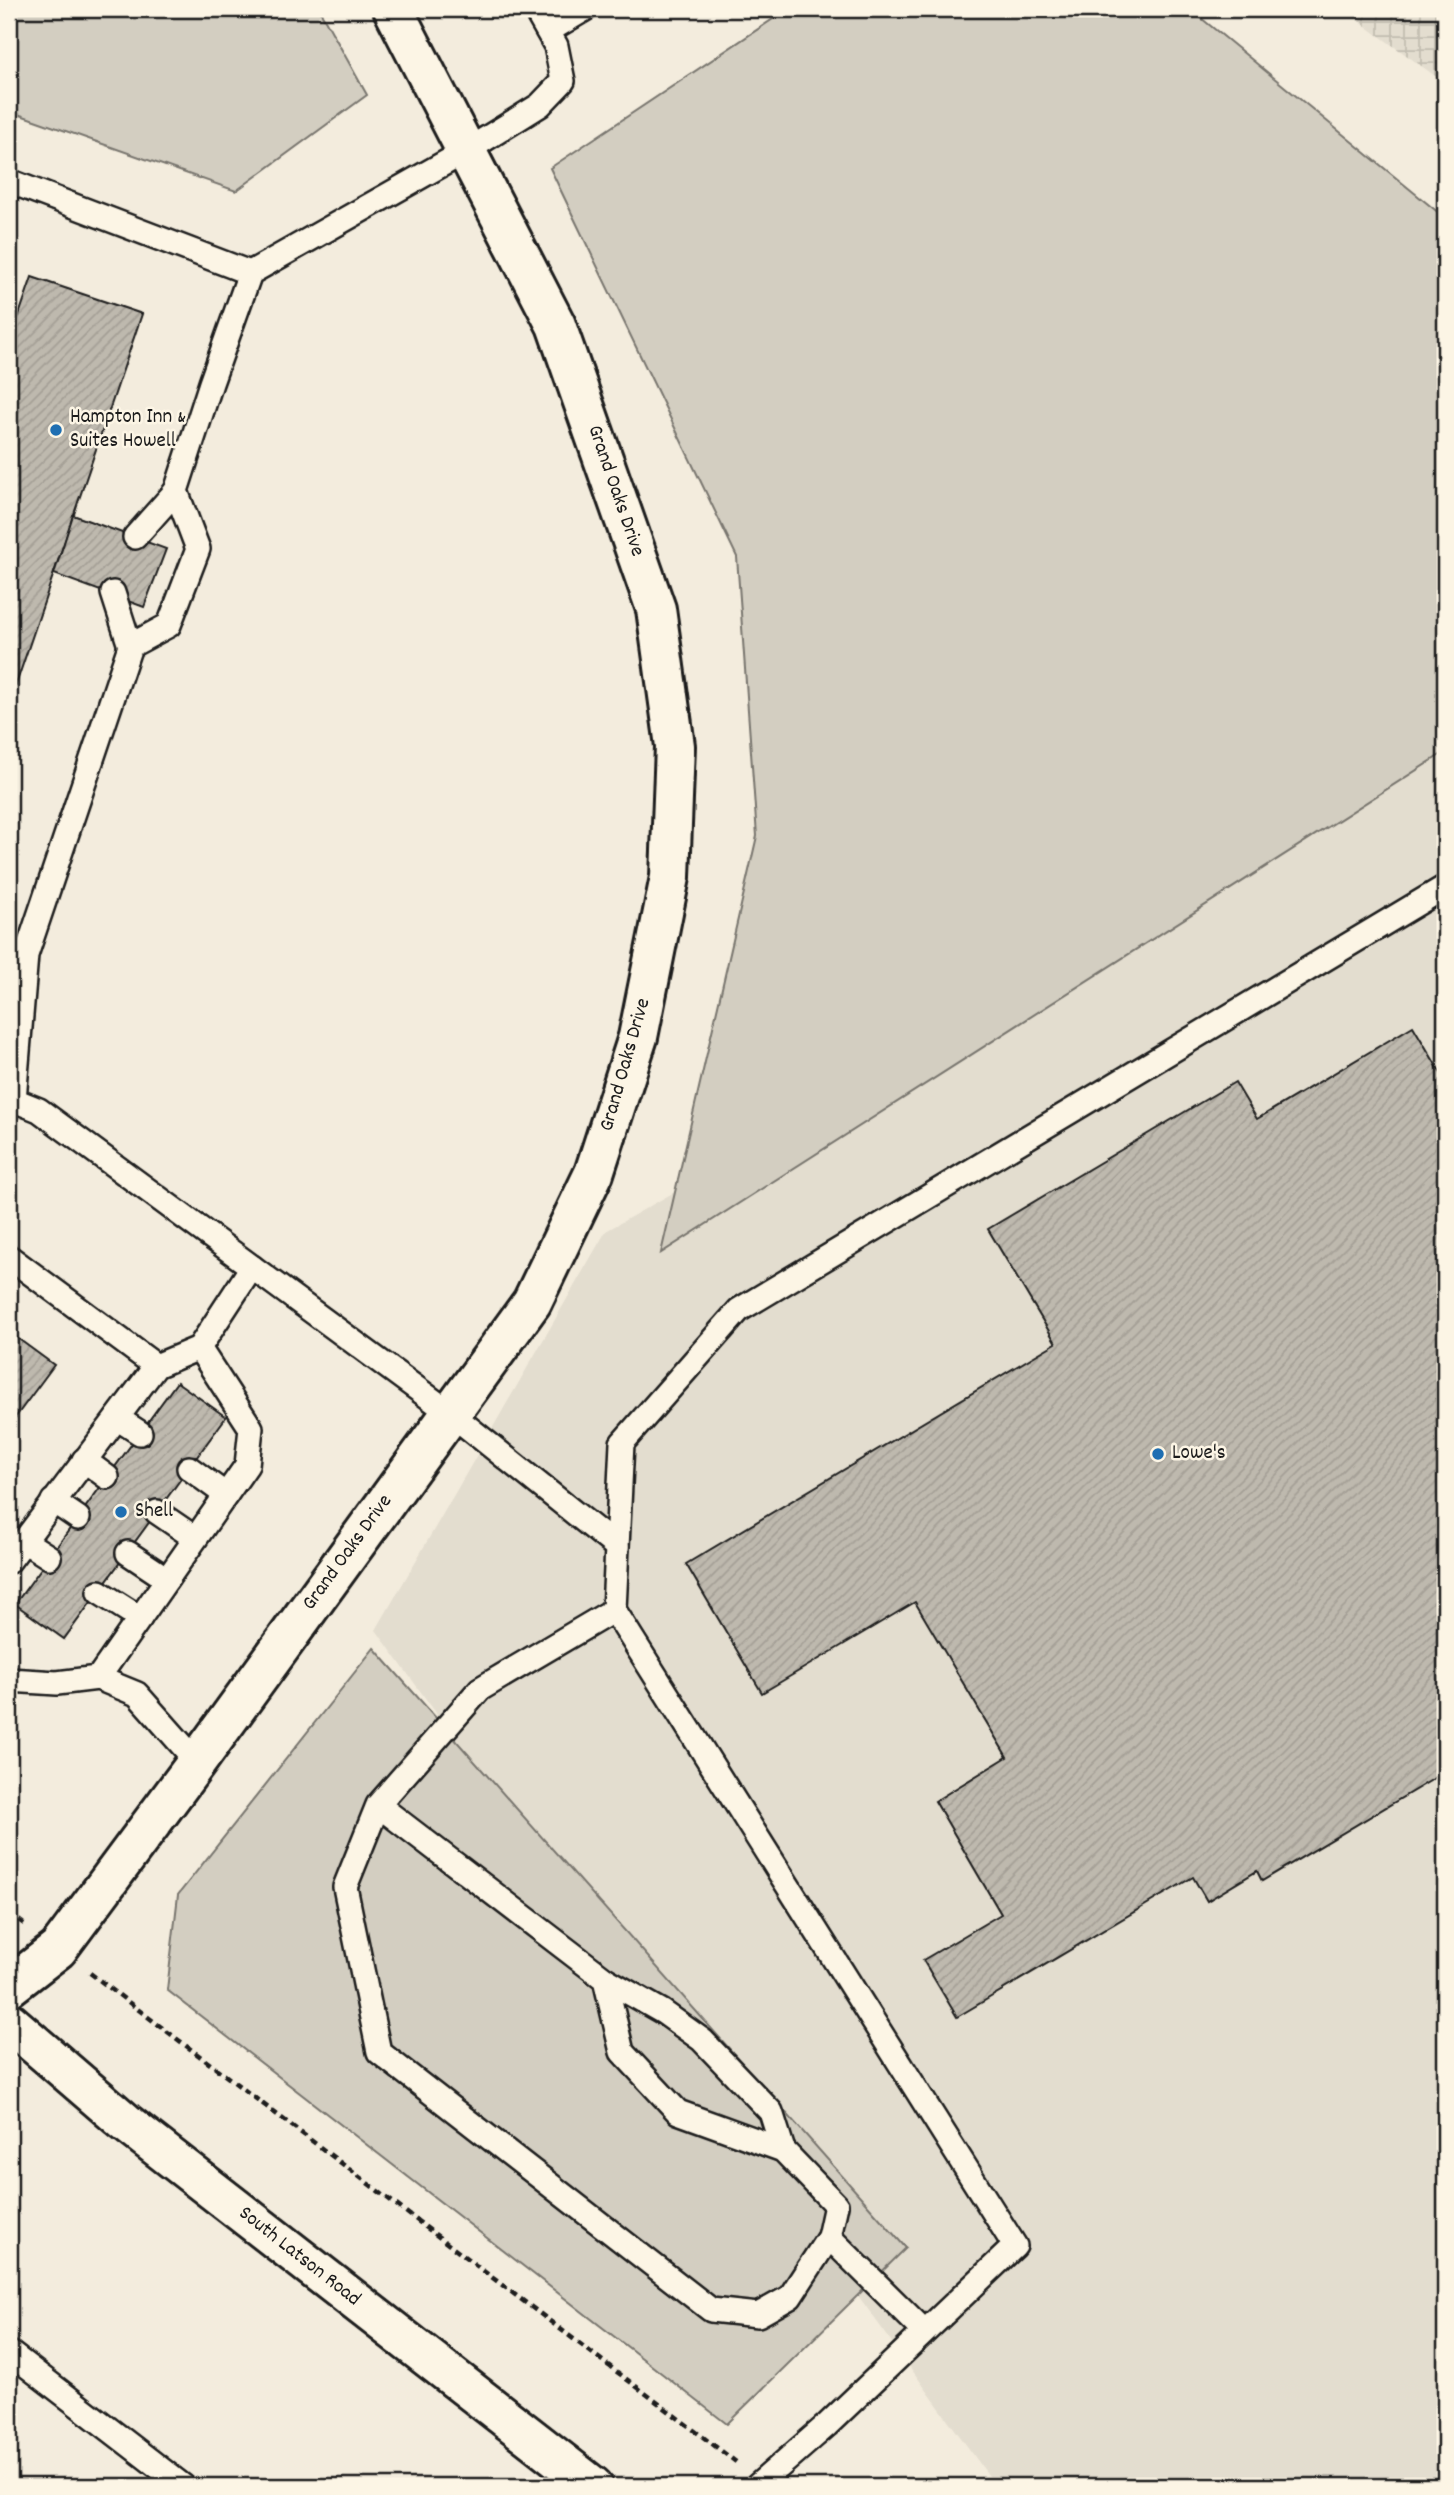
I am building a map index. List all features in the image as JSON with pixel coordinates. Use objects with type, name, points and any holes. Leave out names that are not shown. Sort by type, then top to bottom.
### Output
[{"type":"street","name":"Grand Oaks Drive","points":[[9,1987],[58,1949],[532,1302],[594,1173],[638,1037],[670,877],[675,746],[656,609],[556,325],[393,9]]},
{"type":"street","name":"South Latson Road","points":[[9,2022],[125,2122],[593,2486]]},
{"type":"lane","points":[[135,537],[176,491],[250,273],[466,151],[540,105],[563,81],[556,46],[536,9]]},
{"type":"lane","points":[[548,31],[585,9]]},
{"type":"lane","points":[[9,181],[250,273]]},
{"type":"lane","points":[[130,646],[169,625],[198,549],[176,491]]},
{"type":"lane","points":[[113,593],[130,646],[17,952],[11,1102],[39,1110],[450,1413],[617,1547]]},
{"type":"lane","points":[[760,2484],[827,2425],[1015,2246],[614,1611],[622,1443],[739,1310],[1445,887]]},
{"type":"lane","points":[[9,1257],[156,1366]]},
{"type":"lane","points":[[9,1561],[156,1366],[199,1348],[252,1267]]},
{"type":"lane","points":[[98,1678],[247,1465],[251,1427],[199,1348]]},
{"type":"lane","points":[[117,1418],[140,1433]]},
{"type":"lane","points":[[84,1460],[107,1478]]},
{"type":"lane","points":[[189,1468],[226,1495]]},
{"type":"lane","points":[[53,1502],[78,1518]]},
{"type":"lane","points":[[157,1512],[195,1538]]},
{"type":"lane","points":[[24,1541],[50,1557]]},
{"type":"lane","points":[[128,1553],[167,1579]]},
{"type":"lane","points":[[99,1591],[140,1618]]},
{"type":"lane","points":[[605,1979],[622,2052],[678,2112],[783,2150],[836,2205],[830,2237],[790,2297],[758,2315],[711,2310],[379,2052],[345,1887],[378,1805],[480,1689],[614,1611]]},
{"type":"lane","points":[[9,1680],[57,1683],[98,1678],[137,1694],[197,1762]]},
{"type":"lane","points":[[378,1805],[605,1979],[663,2012],[702,2040],[771,2112],[783,2150]]},
{"type":"lane","points":[[830,2237],[924,2332]]},
{"type":"lane","points":[[9,2352],[183,2486]]},
{"type":"path","points":[[9,1913],[140,2009],[760,2484]]},
{"type":"shaded area","points":[[9,9],[319,9],[367,95],[236,191],[9,111]]},
{"type":"shaded area","points":[[788,9],[1190,9],[1445,218],[1445,752],[661,1253],[757,836],[737,557],[550,168]]},
{"type":"shaded area","points":[[1342,9],[1445,9],[1445,83]]},
{"type":"shaded area","points":[[1445,754],[1445,2486],[996,2486],[376,1630],[606,1231]]},
{"type":"shaded area","points":[[374,1648],[906,2248],[727,2424],[167,1990],[178,1895]]},
{"type":"building","name":"Hampton Inn & Suites Howell","points":[[32,277],[142,314],[9,705],[9,344]]},
{"type":"building","points":[[73,515],[166,549],[144,607],[54,574]]},
{"type":"building","name":"Lowe's","points":[[1413,1026],[1445,1080],[1445,1772],[1262,1881],[1257,1871],[1207,1901],[1193,1877],[957,2017],[923,1960],[1001,1914],[935,1801],[1007,1757],[915,1602],[762,1693],[686,1564],[1056,1343],[988,1229],[1235,1082],[1257,1119]]},
{"type":"building","points":[[9,1332],[54,1365],[9,1426]]},
{"type":"building","points":[[177,1382],[226,1417],[64,1639],[15,1604]]},
{"type":"place","name":"Hampton Inn & Suites Howell","points":[[56,430]]},
{"type":"place","name":"Lowe's","points":[[1158,1454]]},
{"type":"place","name":"Shell","points":[[121,1512]]}]
